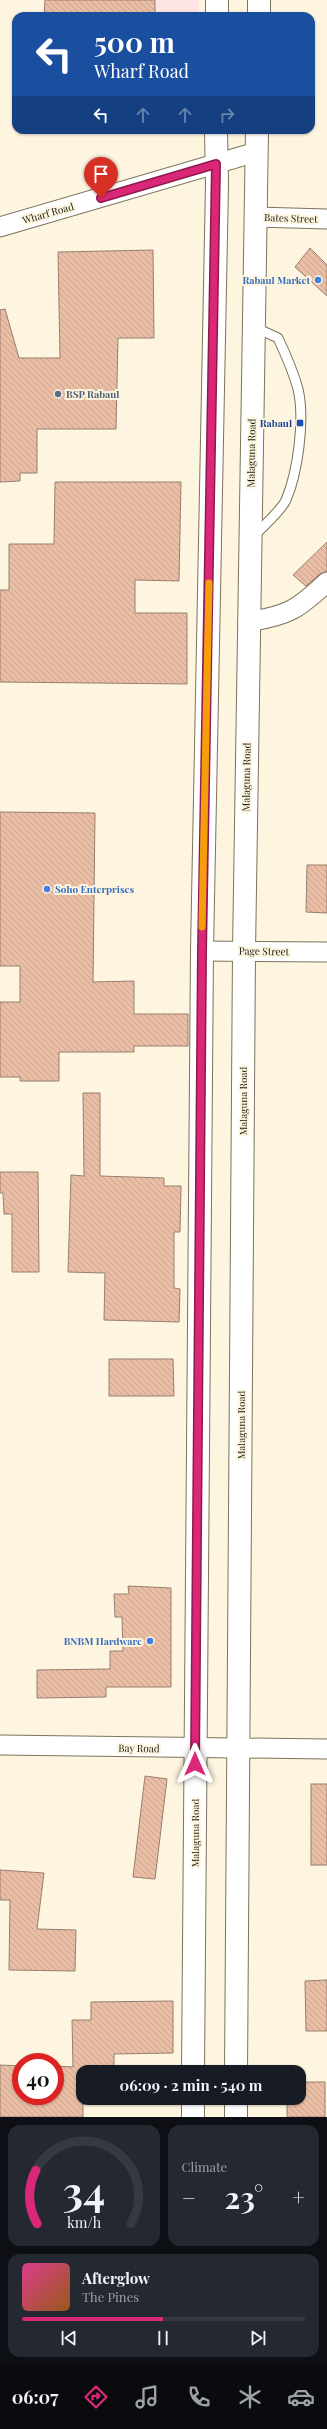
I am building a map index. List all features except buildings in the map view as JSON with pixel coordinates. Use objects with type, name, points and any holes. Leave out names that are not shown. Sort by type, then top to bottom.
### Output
[{"type":"street","points":[[217,0],[217,12]]},
{"type":"street","points":[[259,0],[259,12]]},
{"type":"street","name":"Malaguna Road","points":[[193,2065],[202,951],[216,134]]},
{"type":"street","name":"Malaguna Road","points":[[236,2065],[240,1748],[244,950],[252,326],[257,134]]},
{"type":"street","name":"Wharf Road","points":[[0,227],[256,152]]},
{"type":"street","name":"Bates Street","points":[[255,217],[327,219]]},
{"type":"street","points":[[248,622],[277,617],[299,608],[327,582]]},
{"type":"street","name":"Page Street","points":[[202,951],[244,950],[327,952]]},
{"type":"street","name":"Bay Road","points":[[0,1745],[327,1749]]},
{"type":"street","points":[[192,2117],[193,2105]]},
{"type":"street","points":[[236,2105],[236,2117]]},
{"type":"lane","points":[[249,541],[286,501],[296,466],[300,425],[298,391],[291,366],[278,338],[252,326]]},
{"type":"shaded area","points":[[52,0],[199,0],[199,12],[51,12]]},
{"type":"slow traffic","points":[[202,927],[209,583]]},
{"type":"place","name":"Rabaul Market","points":[[318,280]]},
{"type":"place","name":"BSP Rabaul","points":[[58,394]]},
{"type":"place","name":"Rabaul","points":[[300,423]]},
{"type":"place","name":"Soho Enterprises","points":[[47,889]]},
{"type":"place","name":"BNBM Hardware","points":[[150,1641]]},
{"type":"route","points":[[101,198],[216,164],[217,184],[202,951],[195,1764]]}]
